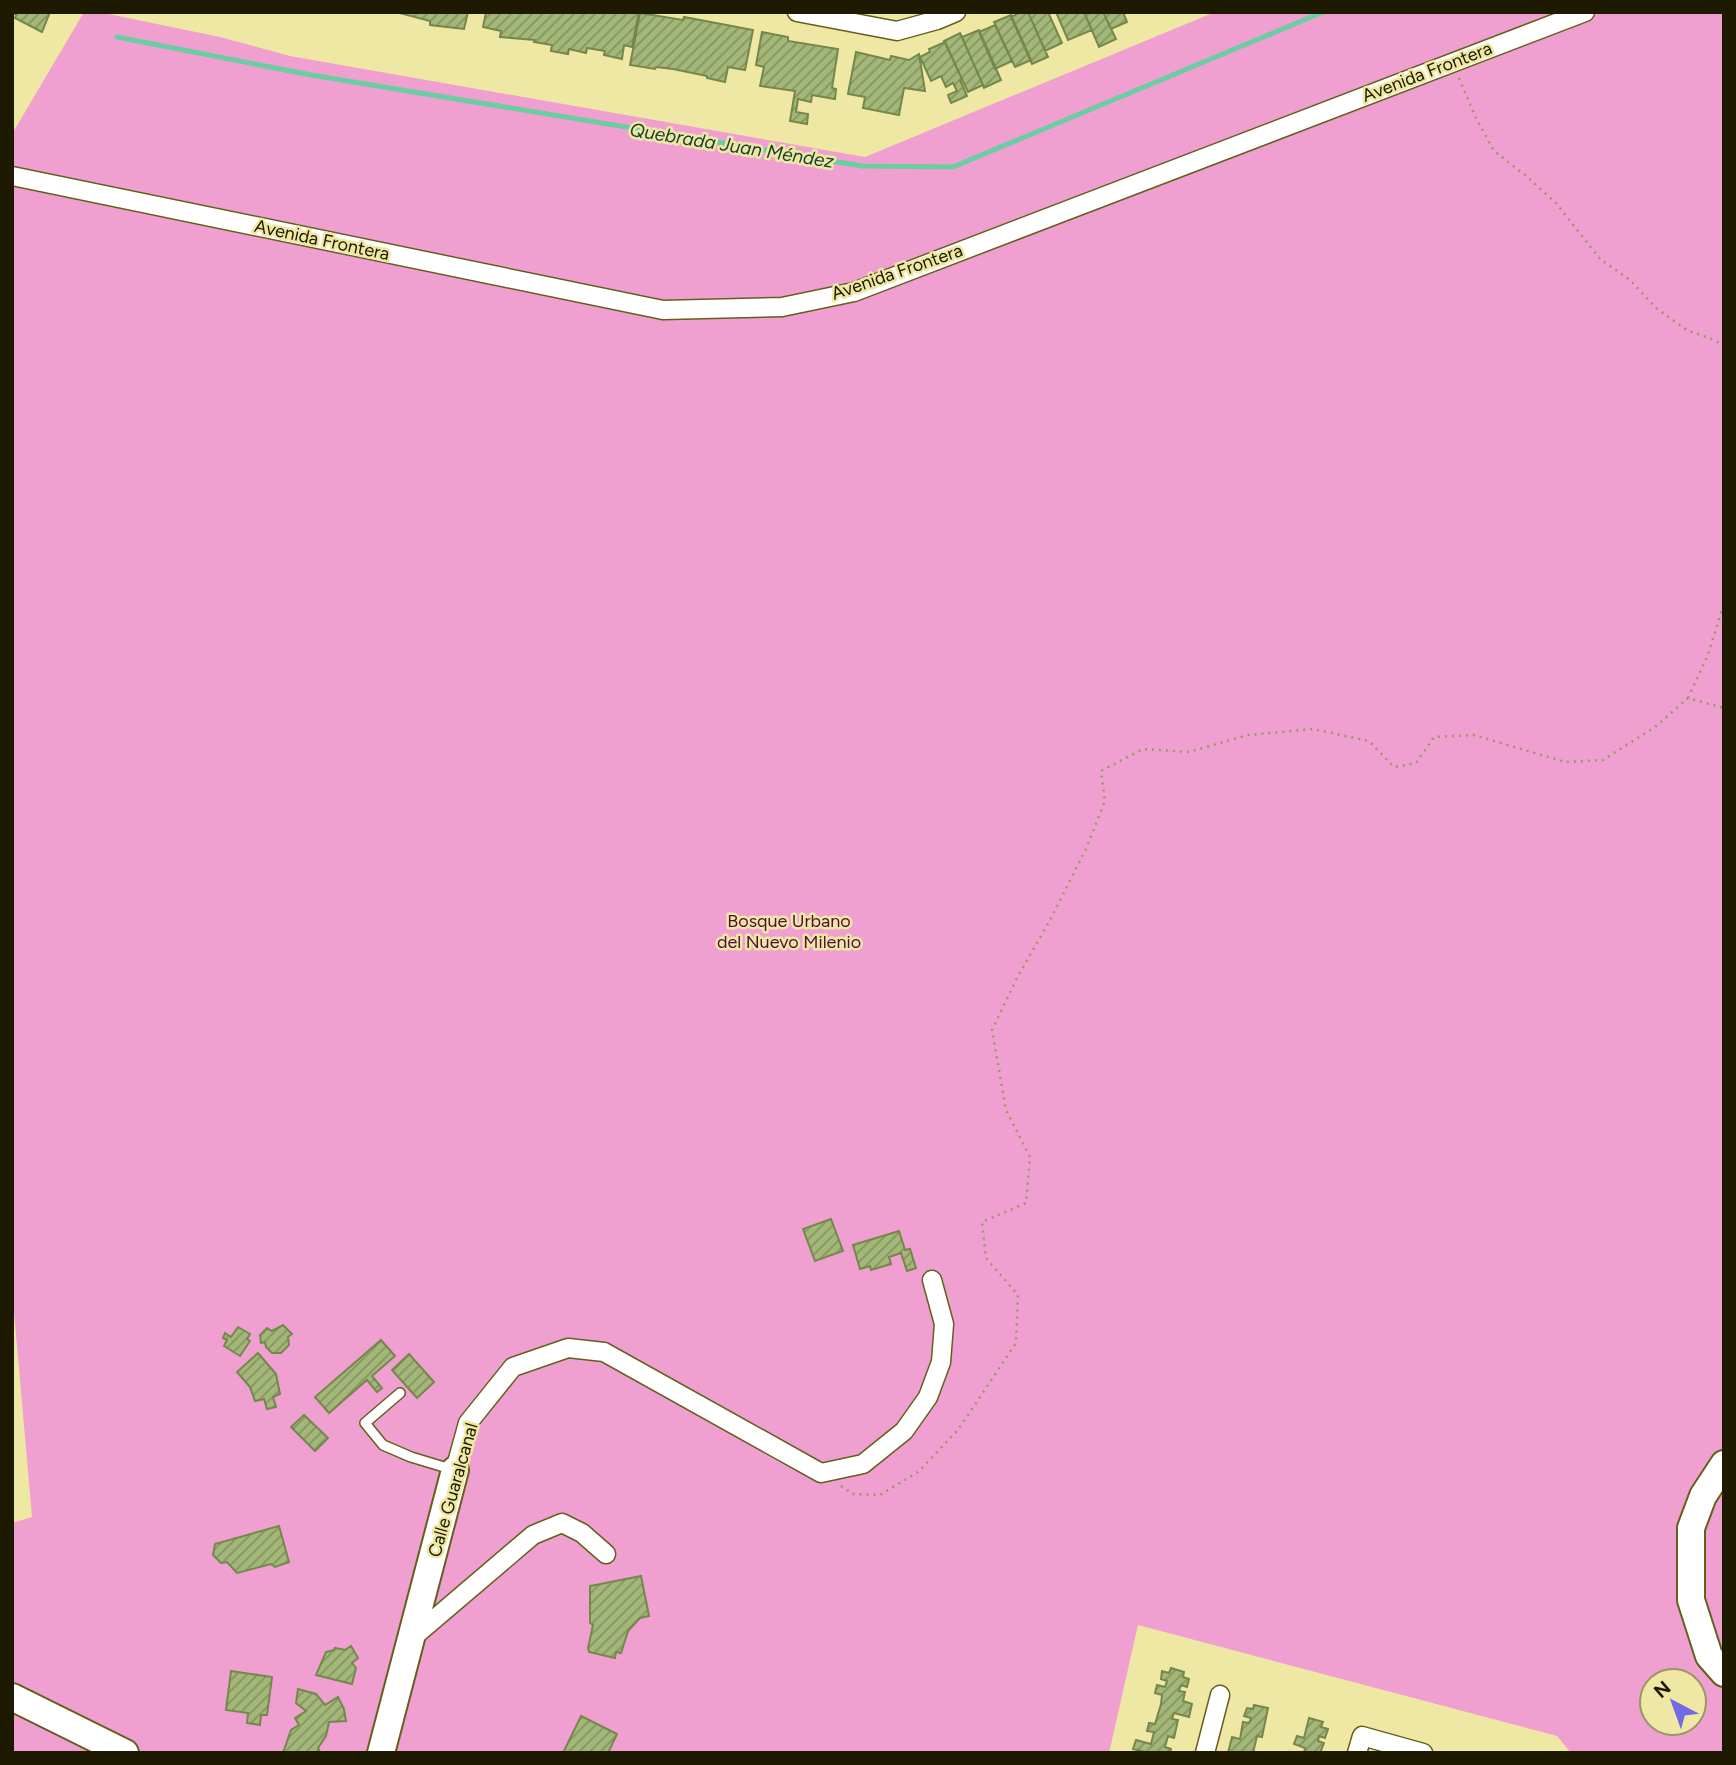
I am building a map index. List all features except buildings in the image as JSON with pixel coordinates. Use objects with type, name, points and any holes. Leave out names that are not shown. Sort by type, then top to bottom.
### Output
[{"type":"street","points":[[797,12],[897,31],[956,12]]},
{"type":"street","name":"Avenida Frontera","points":[[12,176],[663,310],[782,307],[854,292],[1586,12]]},
{"type":"street","points":[[821,1473],[863,1464],[904,1432],[928,1397],[941,1362],[944,1324],[932,1280]]},
{"type":"street","name":"Calle Guaralcanal","points":[[381,1753],[468,1423],[513,1367],[568,1348],[604,1352],[821,1473]]},
{"type":"street","points":[[1724,1464],[1703,1496],[1691,1528],[1690,1600],[1709,1656],[1724,1673]]},
{"type":"street","points":[[411,1639],[533,1535],[562,1523],[582,1533],[606,1554]]},
{"type":"street","points":[[1205,1753],[1220,1695]]},
{"type":"street","points":[[12,1697],[125,1753]]},
{"type":"street","points":[[1357,1753],[1362,1736],[1423,1753]]},
{"type":"lane","points":[[400,1393],[365,1423],[383,1445],[456,1471]]},
{"type":"path","points":[[1452,63],[1494,151],[1556,203],[1600,258],[1630,280],[1656,308],[1687,330],[1724,346]]},
{"type":"path","points":[[821,1473],[853,1494],[880,1495],[918,1472],[958,1430],[1016,1343],[1018,1295],[986,1258],[982,1223],[1026,1203],[1030,1157],[1006,1110],[992,1030],[1086,849],[1105,801],[1101,771],[1143,749],[1189,752],[1248,735],[1313,729],[1369,741],[1394,767],[1416,763],[1434,737],[1474,735],[1565,762],[1603,760],[1655,727],[1688,698],[1708,655],[1724,603]]},
{"type":"path","points":[[1688,698],[1724,708]]},
{"type":"green space","name":"Bosque Urbano del Nuevo Milenio","points":[[84,12],[99,12],[220,37],[290,56],[865,157],[1215,12],[1724,12],[1724,1753],[1571,1753],[1557,1736],[1138,1625],[1109,1753],[12,1753],[12,1523],[32,1517],[12,1289],[12,134]]},
{"type":"waterway","name":"Quebrada Juan Méndez","points":[[117,37],[311,75],[862,166],[953,167],[1323,12]]}]
